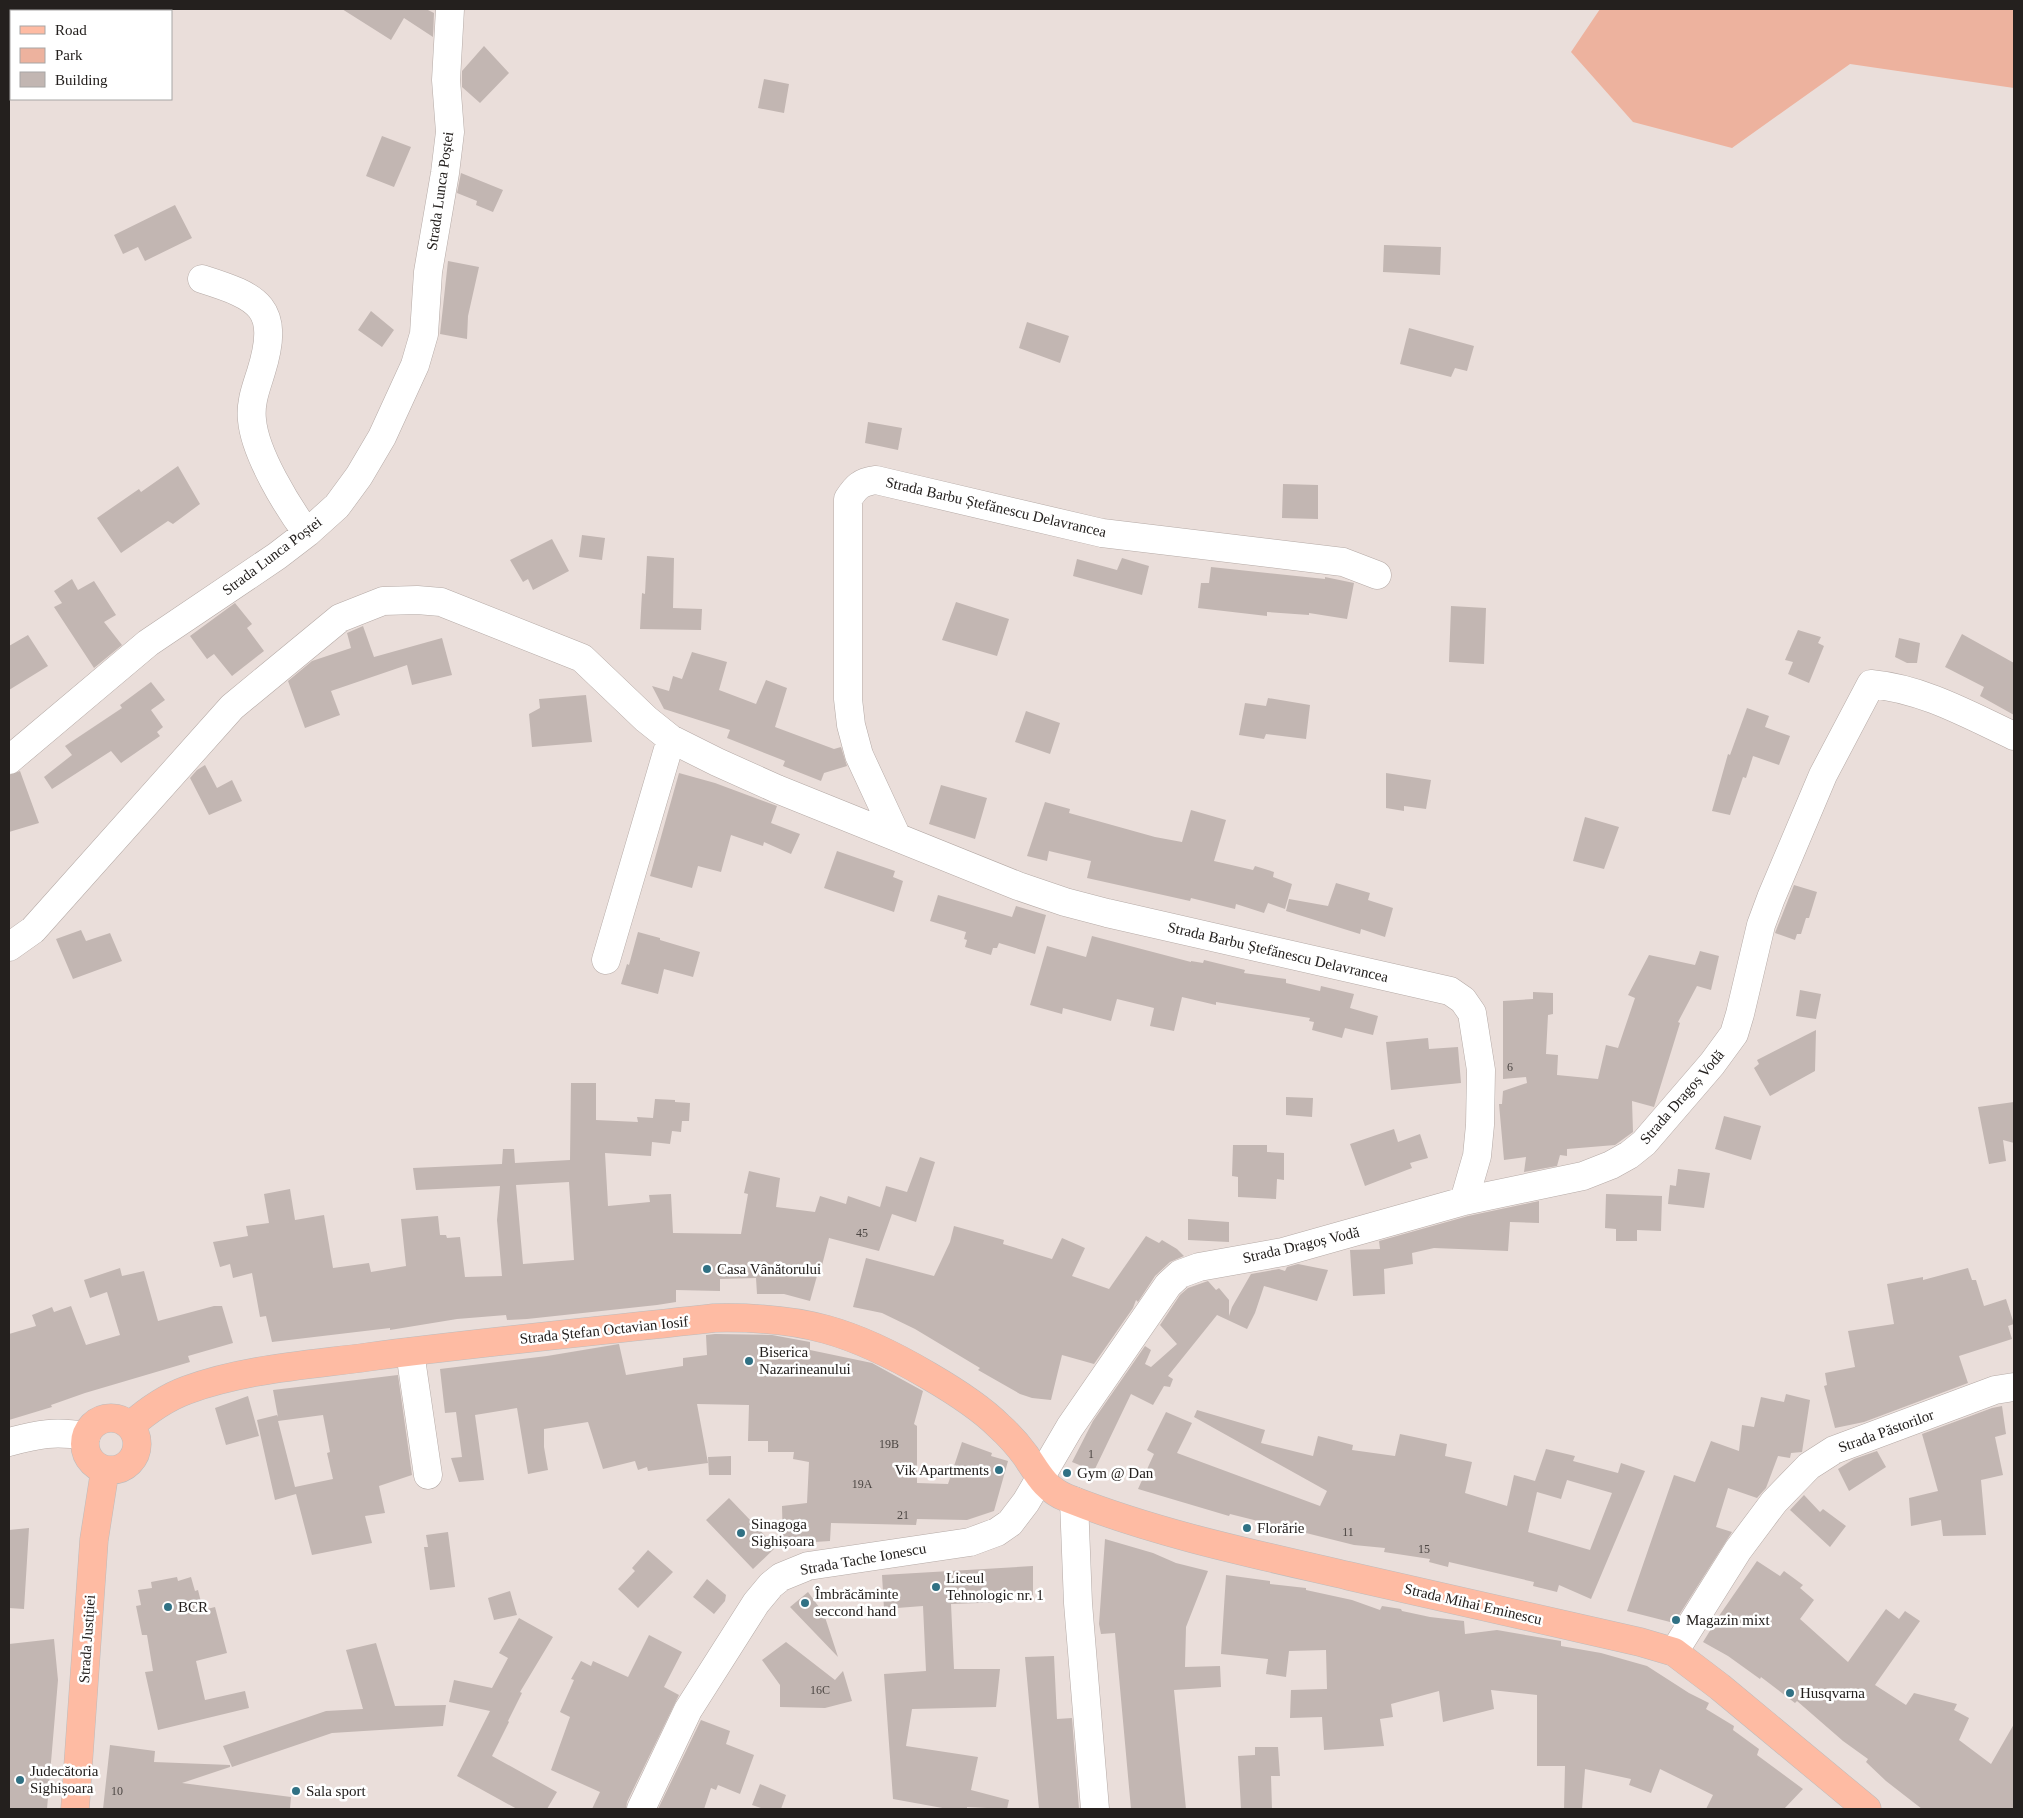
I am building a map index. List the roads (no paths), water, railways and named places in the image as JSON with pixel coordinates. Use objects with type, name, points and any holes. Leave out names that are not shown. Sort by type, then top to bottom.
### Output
[{"type":"main road","name":"Strada Ștefan Octavian Iosif","points":[[130,1426],[164,1400],[185,1390],[214,1381],[282,1368],[714,1318],[752,1318],[799,1322],[844,1334],[879,1348],[945,1386],[997,1424],[1025,1455],[1040,1478]]},
{"type":"main road","points":[[105,1418],[122,1420],[130,1426],[137,1442],[133,1457],[128,1464],[121,1468],[105,1470],[91,1461],[86,1454],[84,1445],[90,1428],[96,1422],[105,1418]]},
{"type":"main road","name":"Strada Justiției","points":[[75,1809],[94,1540],[105,1470]]},
{"type":"main road","name":"Strada Mihai Eminescu","points":[[1040,1478],[1056,1493],[1074,1501],[1236,1550],[1630,1639],[1674,1652],[1720,1687],[1867,1809]]},
{"type":"street","name":"Strada Lunca Poștei","points":[[9,760],[148,643],[277,556],[306,533],[337,506],[368,460],[398,404],[415,365],[424,334],[428,272],[446,173],[450,132],[446,80],[450,9]]},
{"type":"street","points":[[202,279],[231,288],[255,300],[266,314],[269,340],[253,398],[252,421],[260,449],[283,500],[306,533]]},
{"type":"street","name":"Strada Barbu Ștefănescu Delavrancea","points":[[897,837],[859,755],[850,725],[848,689],[848,499],[856,486],[863,482],[876,480],[1102,532],[1343,562],[1377,575]]},
{"type":"street","points":[[9,948],[33,930],[232,707],[340,618],[383,601],[417,600],[441,602],[582,658],[646,719],[672,739],[606,960]]},
{"type":"street","name":"Strada Dragoș Vodă","points":[[1040,1478],[1070,1427],[1146,1316],[1168,1285],[1180,1274],[1198,1267],[1312,1245],[1464,1200],[1583,1176],[1611,1165],[1629,1155],[1644,1143],[1725,1048],[1734,1034],[1761,925],[1771,898],[1823,775],[1871,684],[1891,686],[1933,698],[2014,736]]},
{"type":"street","name":"Strada Barbu Ștefănescu Delavrancea","points":[[672,739],[777,789],[1018,886],[1065,902],[1450,990],[1463,1000],[1472,1013],[1481,1070],[1480,1125],[1477,1156],[1464,1200]]},
{"type":"street","points":[[410,1352],[428,1475]]},
{"type":"street","name":"Strada Păstorilor","points":[[1674,1652],[1738,1550],[1774,1502],[1809,1466],[1834,1450],[1995,1390],[2014,1387]]},
{"type":"street","points":[[9,1442],[46,1432],[64,1432],[86,1436]]},
{"type":"street","name":"Strada Tache Ionescu","points":[[641,1809],[688,1710],[756,1603],[771,1585],[781,1577],[808,1566],[970,1542],[985,1538],[1010,1523],[1026,1502],[1040,1478]]},
{"type":"street","points":[[1074,1501],[1079,1612],[1095,1809]]},
{"type":"place","name":"Casa Vânătorului","points":[[707,1269]]},
{"type":"place","name":"Biserica Nazarineanului","points":[[749,1361]]},
{"type":"place","name":"Vik Apartments","points":[[999,1470]]},
{"type":"place","name":"Gym @ Dan","points":[[1067,1473]]},
{"type":"place","name":"Florărie","points":[[1247,1528]]},
{"type":"place","name":"Sinagoga Sighișoara","points":[[741,1533]]},
{"type":"place","name":"Liceul Tehnologic nr. 1","points":[[936,1587]]},
{"type":"place","name":"Îmbrăcăminte seccond hand","points":[[805,1603]]},
{"type":"place","name":"BCR","points":[[168,1607]]},
{"type":"place","name":"Magazin mixt","points":[[1676,1620]]},
{"type":"place","name":"Husqvarna","points":[[1790,1693]]},
{"type":"place","name":"Judecătoria Sighișoara","points":[[20,1780]]},
{"type":"place","name":"Sala sport","points":[[296,1791]]}]
